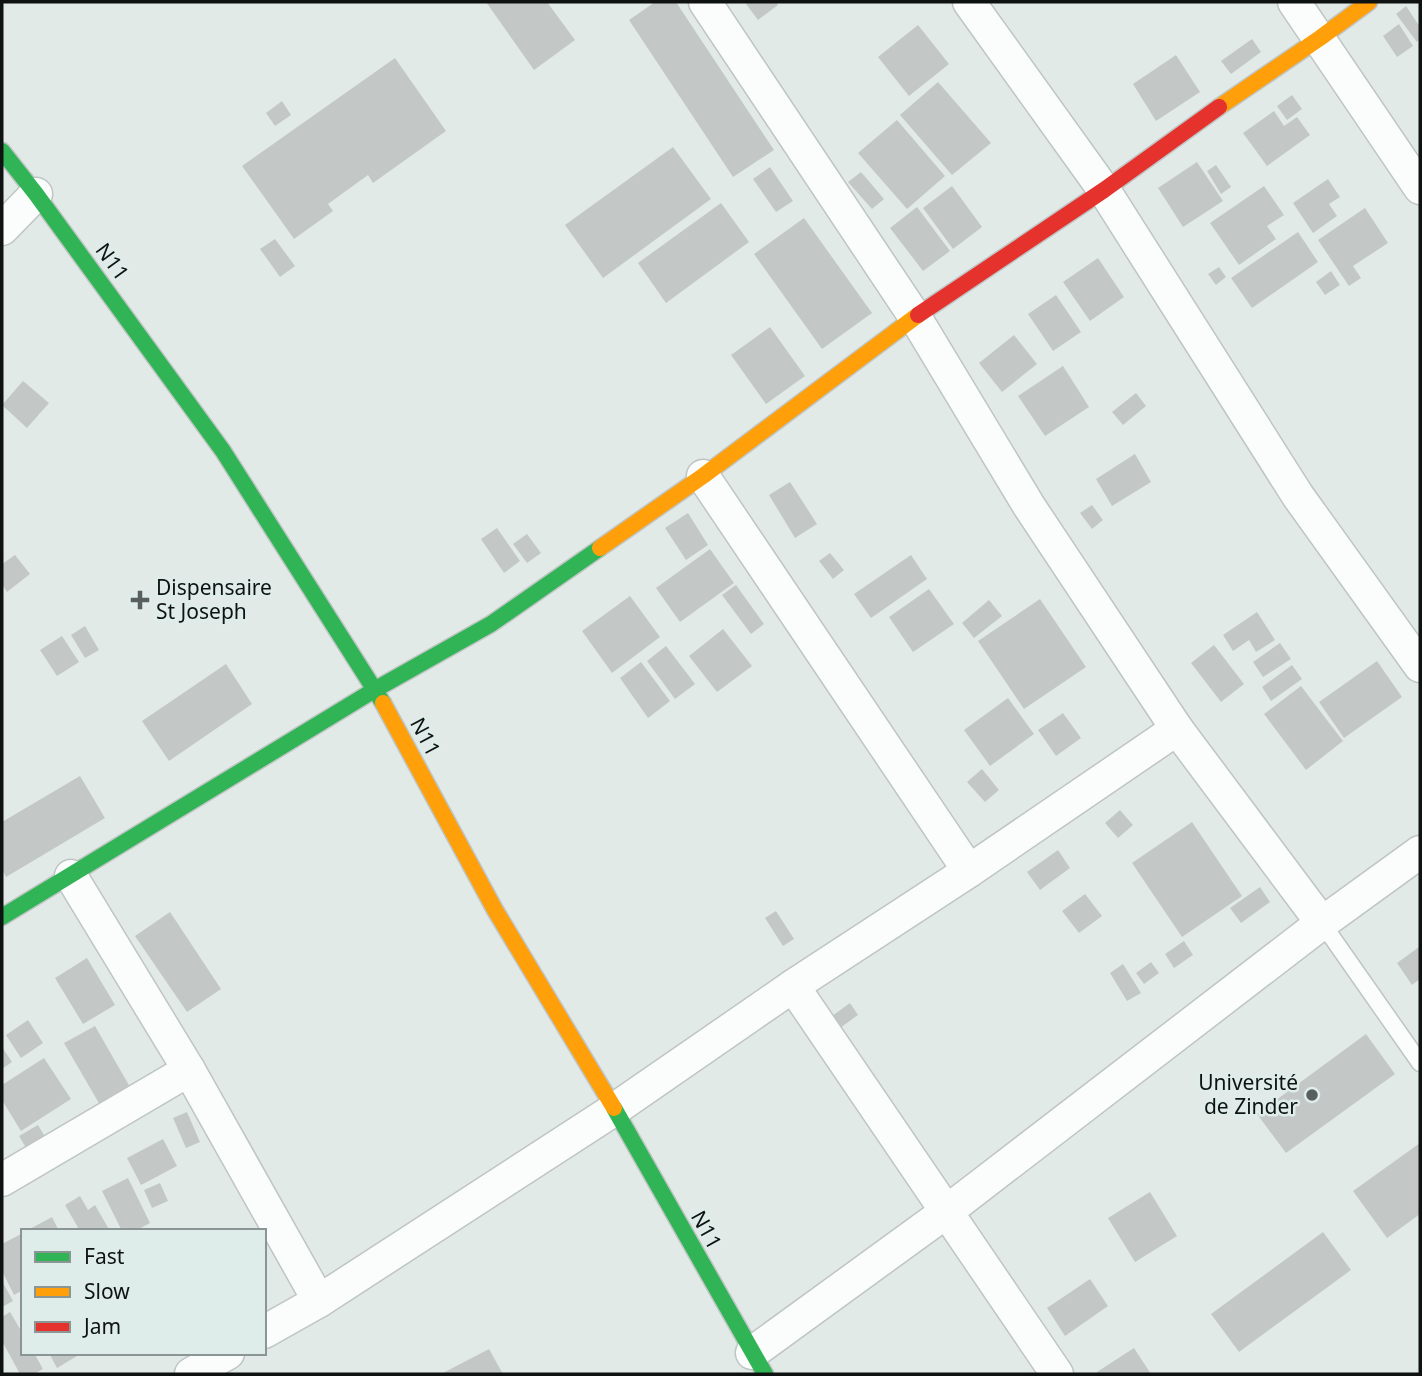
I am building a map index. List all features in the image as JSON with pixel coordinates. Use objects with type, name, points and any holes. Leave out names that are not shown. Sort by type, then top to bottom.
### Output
[{"type":"street","points":[[705,2],[915,317],[1029,506],[1177,729],[1322,923]]},
{"type":"street","points":[[969,2],[1104,190],[1298,496],[1420,666]]},
{"type":"street","points":[[1294,2],[1420,188]]},
{"type":"street","points":[[2,917],[376,690],[491,624],[703,476],[915,317],[1104,190],[1369,2]]},
{"type":"street","name":"N11","points":[[2,151],[223,451],[376,690],[495,910],[615,1109],[758,1363]]},
{"type":"street","points":[[2,229],[36,194]]},
{"type":"street","points":[[703,476],[969,872]]},
{"type":"street","points":[[266,1331],[319,1301],[615,1109],[793,986],[969,872],[1177,729]]},
{"type":"street","points":[[758,1363],[946,1212],[1322,923],[1420,852]]},
{"type":"street","points":[[71,876],[190,1070],[319,1301]]},
{"type":"street","points":[[793,986],[1057,1374]]},
{"type":"street","points":[[2,1180],[190,1070]]},
{"type":"street","points":[[191,1374],[224,1355]]},
{"type":"lane","points":[[1322,923],[1420,1063]]},
{"type":"building","points":[[486,2],[547,2],[575,40],[534,70]]},
{"type":"building","points":[[655,2],[676,2],[774,150],[733,177],[629,20]]},
{"type":"building","points":[[776,2],[778,5],[758,20],[746,4]]},
{"type":"building","points":[[1406,6],[1420,27],[1420,39],[1417,42],[1396,14]]},
{"type":"building","points":[[1399,24],[1413,46],[1397,57],[1383,36]]},
{"type":"building","points":[[918,25],[949,64],[909,96],[878,57]]},
{"type":"building","points":[[1252,39],[1261,52],[1231,74],[1221,61]]},
{"type":"building","points":[[1176,55],[1200,92],[1156,121],[1133,84]]},
{"type":"building","points":[[395,58],[446,131],[373,183],[368,175],[328,204],[333,211],[294,239],[242,166]]},
{"type":"building","points":[[938,82],[991,143],[952,175],[900,115]]},
{"type":"building","points":[[1292,95],[1302,109],[1287,120],[1277,106]]},
{"type":"building","points":[[282,101],[291,115],[275,126],[266,113]]},
{"type":"building","points":[[1274,111],[1284,126],[1297,117],[1310,135],[1267,166],[1243,133]]},
{"type":"building","points":[[897,120],[945,176],[907,209],[858,153]]},
{"type":"building","points":[[673,147],[711,199],[603,278],[565,225]]},
{"type":"building","points":[[1197,162],[1223,201],[1183,227],[1158,188]]},
{"type":"building","points":[[1216,165],[1231,187],[1221,194],[1207,171]]},
{"type":"building","points":[[770,167],[793,201],[776,212],[753,179]]},
{"type":"building","points":[[861,172],[884,199],[872,209],[848,182]]},
{"type":"building","points":[[1328,179],[1340,197],[1329,204],[1337,216],[1313,233],[1293,203]]},
{"type":"building","points":[[952,186],[982,227],[953,249],[923,208]]},
{"type":"building","points":[[1264,186],[1284,215],[1267,226],[1276,239],[1239,265],[1210,223]]},
{"type":"building","points":[[721,203],[749,242],[666,303],[638,263]]},
{"type":"building","points":[[917,207],[950,251],[923,271],[890,228]]},
{"type":"building","points":[[1365,208],[1388,243],[1353,266],[1361,278],[1349,286],[1318,240]]},
{"type":"building","points":[[804,218],[872,313],[822,349],[754,254]]},
{"type":"building","points":[[1298,232],[1318,262],[1252,308],[1231,278]]},
{"type":"building","points":[[275,239],[295,266],[280,277],[260,249]]},
{"type":"building","points":[[1098,258],[1124,297],[1090,321],[1063,282]]},
{"type":"building","points":[[1219,267],[1226,277],[1216,285],[1208,274]]},
{"type":"building","points":[[1331,271],[1340,285],[1325,295],[1316,282]]},
{"type":"building","points":[[1056,295],[1081,332],[1053,351],[1028,314]]},
{"type":"building","points":[[770,327],[805,376],[766,404],[731,355]]},
{"type":"building","points":[[1014,335],[1037,364],[1002,392],[979,363]]},
{"type":"building","points":[[1063,366],[1089,407],[1045,436],[1018,396]]},
{"type":"building","points":[[23,381],[49,403],[27,428],[2,405]]},
{"type":"building","points":[[1136,393],[1146,406],[1123,425],[1112,412]]},
{"type":"building","points":[[1135,454],[1151,482],[1112,506],[1096,479]]},
{"type":"building","points":[[790,482],[817,524],[795,538],[769,495]]},
{"type":"building","points":[[1092,505],[1103,520],[1092,529],[1080,513]]},
{"type":"building","points":[[688,513],[708,545],[686,560],[665,528]]},
{"type":"building","points":[[497,528],[520,561],[504,573],[481,539]]},
{"type":"building","points":[[527,534],[541,553],[527,563],[513,544]]},
{"type":"building","points":[[710,549],[734,583],[680,622],[656,588]]},
{"type":"building","points":[[830,553],[844,570],[833,579],[819,561]]},
{"type":"building","points":[[15,555],[30,574],[7,592],[2,584],[2,564]]},
{"type":"building","points":[[911,555],[927,579],[871,618],[854,594]]},
{"type":"building","points":[[736,585],[764,624],[751,634],[722,595]]},
{"type":"building","points":[[929,589],[954,624],[913,652],[889,617]]},
{"type":"building","points":[[630,596],[660,637],[612,673],[582,631]]},
{"type":"building","points":[[1040,599],[1086,667],[1024,709],[978,641]]},
{"type":"building","points":[[989,600],[1002,616],[974,638],[962,623]]},
{"type":"building","points":[[1257,612],[1275,640],[1256,652],[1249,640],[1233,651],[1223,635]]},
{"type":"building","points":[[85,626],[99,650],[85,658],[71,635]]},
{"type":"building","points":[[723,629],[752,666],[717,692],[689,656]]},
{"type":"building","points":[[62,636],[79,662],[57,676],[40,650]]},
{"type":"building","points":[[1280,643],[1291,659],[1263,677],[1253,662]]},
{"type":"building","points":[[1214,645],[1244,684],[1221,702],[1191,663]]},
{"type":"building","points":[[666,646],[695,684],[675,699],[647,661]]},
{"type":"building","points":[[1377,661],[1402,697],[1344,738],[1319,702]]},
{"type":"building","points":[[641,662],[670,701],[648,718],[620,678]]},
{"type":"building","points":[[226,664],[252,704],[169,761],[142,721]]},
{"type":"building","points":[[1292,665],[1302,679],[1271,701],[1262,687]]},
{"type":"building","points":[[1301,686],[1343,741],[1306,770],[1264,714]]},
{"type":"building","points":[[1008,698],[1034,734],[990,766],[964,730]]},
{"type":"building","points":[[1063,713],[1081,738],[1056,756],[1038,730]]},
{"type":"building","points":[[982,769],[999,790],[985,802],[967,782]]},
{"type":"building","points":[[80,776],[105,818],[6,877],[2,869],[2,822]]},
{"type":"building","points":[[1120,810],[1133,825],[1118,838],[1105,823]]},
{"type":"building","points":[[1192,822],[1242,896],[1182,937],[1132,863]]},
{"type":"building","points":[[1058,850],[1070,868],[1040,890],[1027,872]]},
{"type":"building","points":[[1260,887],[1270,902],[1241,923],[1230,908]]},
{"type":"building","points":[[1085,894],[1102,916],[1079,933],[1062,911]]},
{"type":"building","points":[[776,911],[794,939],[783,946],[765,918]]},
{"type":"building","points":[[170,912],[221,989],[187,1012],[135,936]]},
{"type":"building","points":[[1184,941],[1193,955],[1174,968],[1165,954]]},
{"type":"building","points":[[1419,947],[1420,979],[1412,985],[1397,963]]},
{"type":"building","points":[[87,958],[115,1005],[83,1024],[55,978]]},
{"type":"building","points":[[1151,962],[1159,973],[1144,984],[1136,973]]},
{"type":"building","points":[[1123,964],[1141,993],[1127,1001],[1110,973]]},
{"type":"building","points":[[850,1003],[858,1015],[840,1028],[832,1016]]},
{"type":"building","points":[[28,1020],[43,1043],[21,1058],[6,1035]]},
{"type":"building","points":[[95,1026],[130,1087],[100,1105],[64,1043]]},
{"type":"building","points":[[1366,1034],[1395,1074],[1286,1153],[1257,1114]]},
{"type":"building","points":[[2,1047],[12,1062],[2,1069]]},
{"type":"building","points":[[44,1058],[71,1099],[21,1131],[2,1100],[2,1085]]},
{"type":"building","points":[[187,1112],[200,1142],[186,1148],[173,1118]]},
{"type":"building","points":[[38,1125],[47,1140],[28,1151],[19,1136]]},
{"type":"building","points":[[163,1139],[177,1166],[141,1185],[127,1158]]},
{"type":"building","points":[[1420,1143],[1420,1214],[1387,1238],[1353,1191]]},
{"type":"building","points":[[128,1178],[150,1223],[139,1229],[121,1229],[102,1191]]},
{"type":"building","points":[[160,1183],[168,1201],[152,1208],[144,1190]]},
{"type":"building","points":[[1150,1192],[1177,1236],[1135,1262],[1108,1218]]},
{"type":"building","points":[[80,1196],[88,1210],[95,1205],[109,1229],[79,1229],[65,1205]]},
{"type":"building","points":[[52,1217],[58,1229],[30,1229]]},
{"type":"building","points":[[1323,1232],[1351,1270],[1239,1352],[1211,1314]]},
{"type":"building","points":[[21,1234],[21,1291],[14,1295],[2,1271],[2,1244]]},
{"type":"building","points":[[1090,1279],[1108,1306],[1065,1336],[1047,1308]]},
{"type":"building","points":[[2,1281],[13,1301],[2,1307]]},
{"type":"building","points":[[10,1312],[21,1331],[21,1355],[35,1355],[43,1369],[34,1374],[20,1374],[2,1341],[2,1317]]},
{"type":"building","points":[[1134,1348],[1151,1374],[1098,1374],[1097,1372]]},
{"type":"building","points":[[489,1349],[503,1374],[441,1374]]},
{"type":"building","points":[[50,1355],[79,1355],[57,1368]]},
{"type":"traffic: fast","points":[[2,151],[223,451],[383,703]]},
{"type":"traffic: fast","points":[[2,917],[376,689],[491,624],[600,548]]},
{"type":"traffic: fast","points":[[614,1108],[765,1374]]},
{"type":"traffic: slow","points":[[1219,107],[1369,2]]},
{"type":"traffic: slow","points":[[600,548],[703,476],[918,315]]},
{"type":"traffic: slow","points":[[383,703],[495,910],[614,1108]]},
{"type":"traffic: jam","points":[[918,315],[1104,190],[1219,107]]},
{"type":"place","name":"Dispensaire St Joseph","points":[[140,600]]},
{"type":"place","name":"Université de Zinder","points":[[1312,1095]]}]
